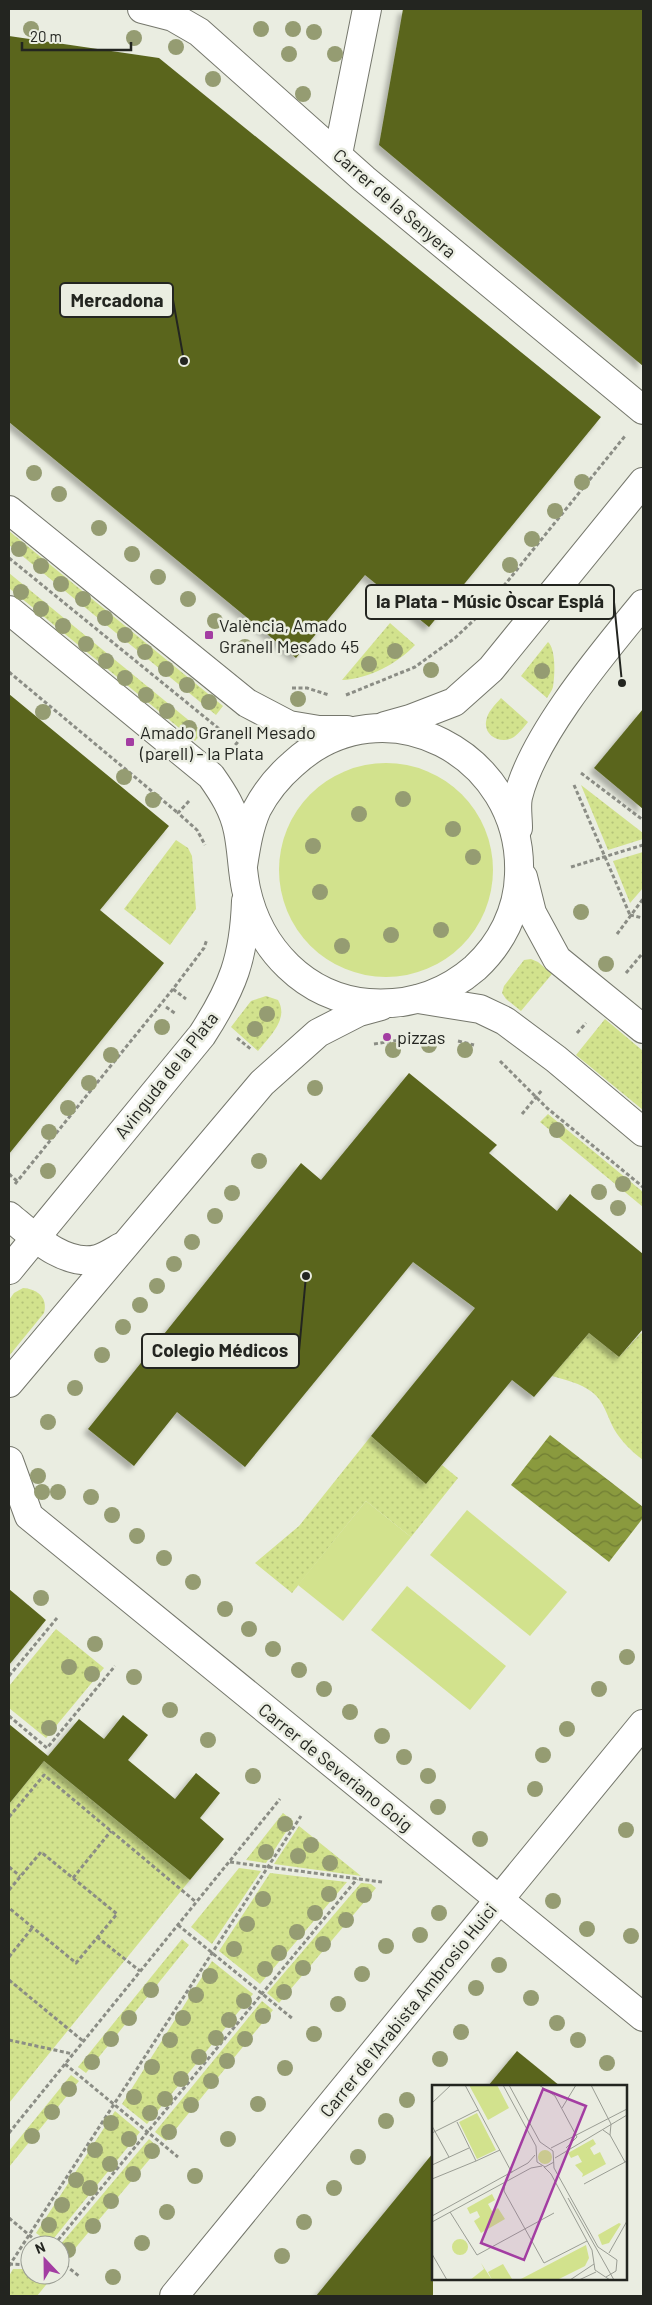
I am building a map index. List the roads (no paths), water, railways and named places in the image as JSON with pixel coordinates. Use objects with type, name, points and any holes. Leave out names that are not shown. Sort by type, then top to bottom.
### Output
[{"type":"main road","name":"Carrer de la Senyera","points":[[142,9],[173,16],[199,32],[637,420]]},
{"type":"main road","points":[[338,154],[367,9]]},
{"type":"main road","points":[[245,877],[248,837],[257,810],[276,779],[304,754],[329,739],[410,719],[454,702],[491,669],[643,482]]},
{"type":"main road","points":[[9,510],[247,703],[263,712],[289,725],[319,730],[402,730],[432,738],[458,750],[482,770],[500,794],[514,823],[532,913],[557,958],[643,1029]]},
{"type":"main road","points":[[611,643],[643,589]]},
{"type":"main road","points":[[9,1383],[121,1248],[262,1084],[284,1063],[318,1033],[359,1012],[434,995],[460,981],[487,957],[508,926],[518,891],[518,798],[530,764],[554,723],[611,643],[643,604]]},
{"type":"main road","points":[[9,610],[211,776],[228,800],[238,830],[253,914],[264,939],[281,961],[300,977],[320,989],[355,1002],[390,1004]]},
{"type":"main road","name":"Avinguda de la Plata","points":[[9,1270],[202,1035],[212,1019],[231,985],[242,949],[245,877]]},
{"type":"main road","points":[[416,999],[480,1009],[505,1021],[556,1059],[643,1132]]},
{"type":"main road","points":[[9,1216],[56,1252],[78,1260],[96,1259],[121,1248]]},
{"type":"main road","name":"Carrer de Severiano Goig","points":[[9,1462],[19,1514],[643,2017]]},
{"type":"main road","name":"Carrer de l'Arabista Ambrosio Huici","points":[[174,2296],[643,1724]]},
{"type":"water","points":[[550,1435],[643,1507],[643,1518],[609,1562],[511,1485]]},
{"type":"place","name":"Mercadona","points":[[184,361]]},
{"type":"place","name":"València, Amado Granell Mesado 45","points":[[209,635]]},
{"type":"place","name":"la Plata - Músic Òscar Esplá","points":[[622,683]]},
{"type":"place","name":"Amado Granell Mesado (parell) - la Plata","points":[[130,742]]},
{"type":"place","name":"pizzas","points":[[387,1037]]},
{"type":"place","name":"Colegio Médicos","points":[[306,1276]]}]
